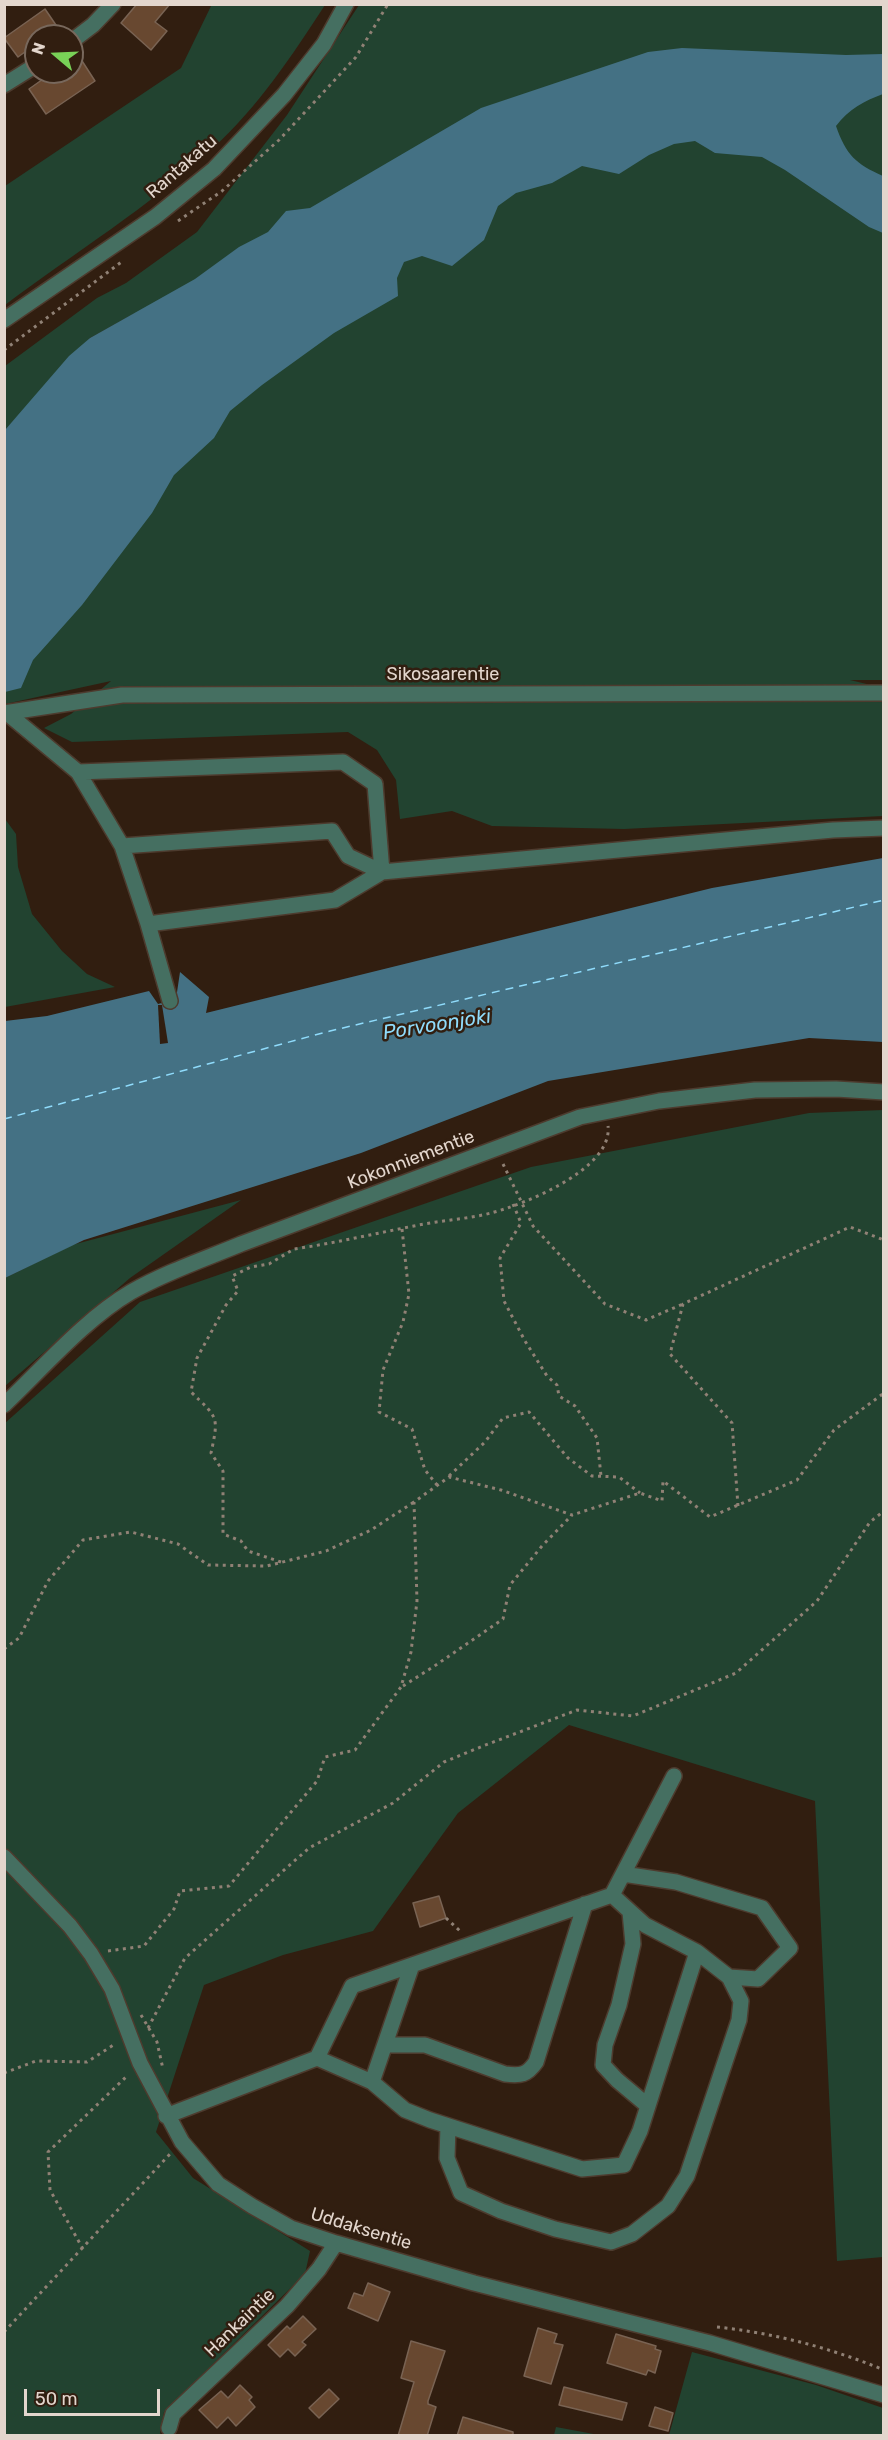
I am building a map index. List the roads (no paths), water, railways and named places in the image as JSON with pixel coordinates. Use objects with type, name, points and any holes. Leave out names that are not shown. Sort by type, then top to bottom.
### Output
[{"type":"street","points":[[84,32],[113,4]]},
{"type":"street","name":"Rantakatu","points":[[4,320],[154,217],[214,169],[284,94],[324,44],[346,4]]},
{"type":"street","points":[[4,85],[24,72]]},
{"type":"street","name":"Sikosaarentie","points":[[6,713],[122,695],[884,693]]},
{"type":"street","points":[[6,713],[78,772],[122,846],[170,1001]]},
{"type":"street","points":[[78,772],[343,762],[375,784],[382,872]]},
{"type":"street","points":[[148,924],[334,900],[382,872],[833,830],[884,828]]},
{"type":"street","points":[[122,846],[332,831],[348,856],[382,872]]},
{"type":"street","name":"Kokonniementie","points":[[4,1406],[81,1330],[131,1292],[188,1265],[241,1244],[580,1117],[658,1101],[755,1090],[837,1089],[884,1092]]},
{"type":"street","points":[[166,2116],[317,2058],[352,1986],[612,1895],[674,1776]]},
{"type":"street","name":"Uddaksentie","points":[[4,1857],[70,1926],[91,1954],[112,1989],[140,2063],[166,2116],[182,2142],[218,2184],[235,2195],[291,2228],[336,2243],[474,2283],[710,2343],[884,2395]]},
{"type":"street","points":[[623,1874],[676,1882],[762,1908],[790,1948],[758,1979],[729,1977]]},
{"type":"street","points":[[448,2126],[447,2158],[461,2193],[501,2211],[555,2229],[611,2242],[632,2234],[668,2206],[687,2176],[739,2020],[741,2001],[729,1977],[698,1952],[645,1925],[612,1895]]},
{"type":"street","points":[[385,2045],[425,2045],[505,2074],[519,2076],[528,2073],[536,2062],[585,1904]]},
{"type":"street","points":[[630,1912],[633,1944],[619,2005],[605,2045],[603,2065],[648,2106]]},
{"type":"street","points":[[317,2058],[372,2082],[405,2110],[448,2126],[582,2169],[624,2165],[640,2132],[698,1952]]},
{"type":"street","points":[[372,2082],[412,1965]]},
{"type":"street","name":"Hankaintie","points":[[169,2428],[173,2414],[304,2288],[336,2243]]},
{"type":"water","points":[[682,48],[846,55],[883,54],[883,94],[857,106],[836,126],[853,157],[859,163],[883,176],[883,233],[869,227],[762,157],[715,153],[695,141],[674,144],[649,155],[619,174],[582,166],[552,183],[516,193],[498,206],[484,240],[452,266],[422,256],[404,262],[397,278],[398,296],[334,333],[230,411],[214,438],[174,475],[152,513],[82,605],[33,660],[21,688],[5,692],[5,430],[69,356],[90,338],[195,279],[239,247],[268,232],[286,211],[310,208],[481,108],[648,52]]},
{"type":"water","name":"Porvoonjoki","points":[[883,858],[883,1042],[809,1038],[548,1081],[361,1153],[84,1240],[5,1278],[5,1021],[47,1016],[149,991],[158,1004],[176,999],[180,972],[209,997],[206,1013],[712,888]]}]
